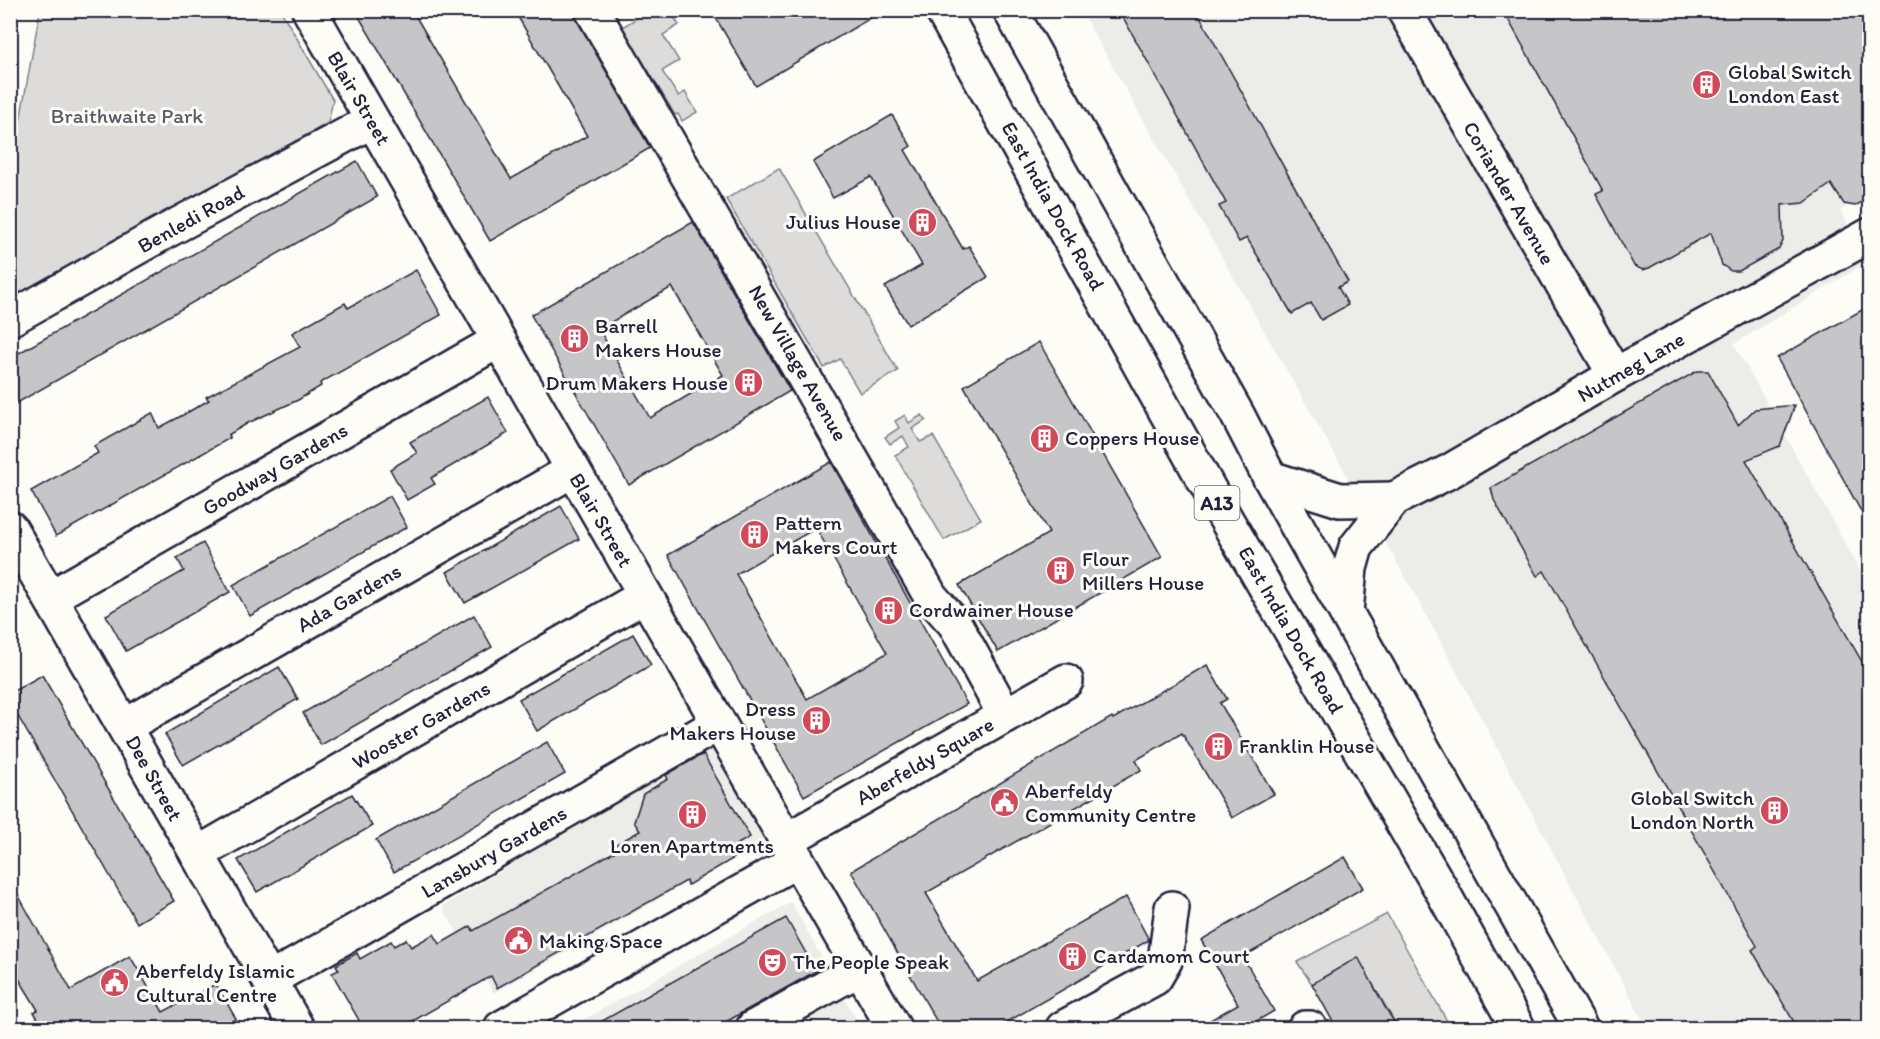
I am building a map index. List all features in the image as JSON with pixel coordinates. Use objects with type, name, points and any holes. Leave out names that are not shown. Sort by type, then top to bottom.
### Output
[{"type":"main road","name":"Blair Street","points":[[309,10],[894,1029]]},
{"type":"main road","name":"New Village Avenue","points":[[592,10],[931,597],[955,624],[1005,715]]},
{"type":"main road","name":"East India Dock Road","points":[[942,10],[1219,507],[1447,899],[1518,1029]]},
{"type":"main road","name":"A13","points":[[1010,10],[1237,414],[1270,478],[1581,1029]]},
{"type":"main road","name":"Coriander Avenue","points":[[1404,10],[1615,375]]},
{"type":"main road","name":"Benledi Road","points":[[10,319],[372,121]]},
{"type":"main road","name":"Nutmeg Lane","points":[[1346,612],[1350,568],[1356,547],[1394,499],[1450,471],[1615,375],[1869,235]]},
{"type":"main road","name":"Goodway Gardens","points":[[51,597],[498,341]]},
{"type":"main road","name":"Ada Gardens","points":[[124,726],[573,470]]},
{"type":"main road","name":"Nutmeg Lane","points":[[1270,478],[1340,500],[1394,499]]},
{"type":"main road","name":"Dee Street","points":[[10,528],[297,1029]]},
{"type":"main road","name":"Wooster Gardens","points":[[197,854],[644,596]]},
{"type":"main road","name":"Aberfeldy Square","points":[[501,1029],[791,851],[1005,715],[1066,681]]},
{"type":"main road","name":"Lansbury Gardens","points":[[269,981],[718,724]]},
{"type":"main road","points":[[1063,1029],[1155,978],[1165,961],[1172,908]]},
{"type":"main road","points":[[753,1029],[860,969]]},
{"type":"main road","points":[[1305,1029],[1310,1029]]},
{"type":"shaded area","points":[[1081,11],[1869,11],[1869,192],[1840,211],[1869,261],[1734,344],[1869,586],[1869,1028],[1647,1028],[1416,596]]},
{"type":"shaded area","points":[[711,744],[764,839],[494,993],[442,907]]},
{"type":"shaded area","points":[[791,902],[828,969],[723,1028],[569,1028]]},
{"type":"shaded area","points":[[843,996],[861,1028],[785,1028]]},
{"type":"green space","name":"Braithwaite Park","points":[[40,11],[281,11],[333,100],[328,123],[10,301],[11,170]]},
{"type":"green space","points":[[649,11],[670,11],[679,25],[663,35],[679,61],[662,71],[678,96],[685,92],[697,112],[682,121],[678,114],[675,115],[622,27]]},
{"type":"green space","points":[[779,168],[898,371],[860,393],[840,359],[824,368],[726,199]]},
{"type":"green space","points":[[905,415],[909,423],[922,415],[926,420],[912,429],[920,442],[933,436],[981,519],[944,540],[895,455],[909,447],[903,436],[890,444],[885,437],[899,428],[895,421]]},
{"type":"green space","points":[[1387,914],[1451,1028],[1398,1028],[1358,958],[1312,984],[1297,962]]},
{"type":"building","points":[[355,10],[412,10],[511,179],[587,136],[514,10],[571,10],[650,148],[490,241]]},
{"type":"building","points":[[711,10],[884,10],[756,86]]},
{"type":"building","points":[[1119,10],[1196,10],[1348,282],[1338,287],[1348,305],[1321,320],[1311,303],[1292,314],[1247,238],[1239,242],[1219,206],[1226,203]]},
{"type":"building","name":"Global Switch London East","points":[[1503,10],[1869,10],[1869,198],[1855,206],[1844,204],[1831,184],[1804,203],[1782,205],[1783,241],[1779,249],[1739,271],[1731,271],[1722,265],[1711,233],[1649,268],[1643,270],[1634,266],[1596,194],[1603,191]]},
{"type":"building","name":"Julius House","points":[[892,115],[911,146],[905,150],[963,249],[969,246],[988,277],[908,325],[885,287],[922,265],[871,177],[833,198],[813,162]]},
{"type":"building","points":[[357,161],[377,197],[10,407],[10,358]]},
{"type":"building","points":[[693,222],[790,391],[629,485],[531,315]],"holes":[[[672,287],[723,375],[650,418],[599,329]]]},
{"type":"building","points":[[416,270],[441,315],[320,383],[321,386],[298,400],[248,423],[228,435],[230,438],[56,536],[31,491],[98,453],[94,446],[152,413],[159,428],[183,415],[209,400],[206,397],[300,347],[292,333],[345,303],[348,308]]},
{"type":"building","points":[[1869,306],[1869,526],[1777,358]]},
{"type":"building","points":[[1039,342],[1162,557],[998,652],[959,585],[1049,533],[964,386]]},
{"type":"building","name":"Global Switch London North","points":[[1697,371],[1708,371],[1738,425],[1755,409],[1795,405],[1780,446],[1746,460],[1869,674],[1869,1029],[1798,1029],[1752,950],[1757,946],[1544,571],[1537,576],[1494,500],[1491,488]]},
{"type":"building","points":[[488,397],[508,433],[431,478],[435,484],[407,500],[390,469],[417,453],[410,442]]},
{"type":"building","points":[[831,462],[967,704],[804,796],[668,555]],"holes":[[[816,528],[887,653],[807,699],[736,574]]]},
{"type":"building","points":[[390,496],[407,527],[250,616],[233,585]]},
{"type":"building","points":[[561,506],[579,539],[465,603],[447,572]]},
{"type":"building","points":[[203,543],[230,592],[126,651],[106,615],[184,571],[177,558]]},
{"type":"building","points":[[474,615],[492,647],[321,745],[303,713]]},
{"type":"building","points":[[633,634],[651,665],[537,731],[519,699]]},
{"type":"building","points":[[1207,665],[1227,699],[1220,703],[1274,794],[1232,818],[1182,733],[1136,760],[1141,770],[926,893],[977,981],[1126,897],[1149,940],[995,1029],[941,1029],[851,871],[1112,717],[1113,719]]},
{"type":"building","points":[[279,667],[298,699],[183,765],[165,734]]},
{"type":"building","points":[[42,675],[174,901],[137,923],[11,704],[12,692]]},
{"type":"building","points":[[547,742],[565,774],[394,872],[376,840]]},
{"type":"building","points":[[703,754],[750,837],[736,845],[741,854],[688,885],[686,881],[497,988],[491,976],[399,1029],[364,1029],[332,973],[339,970],[336,965],[357,953],[360,959],[391,941],[394,946],[406,939],[411,947],[434,934],[440,944],[471,926],[473,931],[614,852],[611,847],[640,831],[634,822],[643,794],[668,779],[666,775]]},
{"type":"building","points":[[352,794],[372,826],[257,892],[238,860]]},
{"type":"building","points":[[1345,857],[1363,888],[1243,957],[1274,1011],[1243,1029],[1195,1029],[1238,1004],[1201,940]]},
{"type":"building","points":[[10,880],[71,990],[130,956],[163,1012],[216,984],[236,1019],[219,1029],[44,1029],[34,1012],[38,1010],[10,964]]},
{"type":"building","points":[[786,918],[816,971],[714,1029],[588,1029]]},
{"type":"building","points":[[1358,957],[1398,1028],[1337,1029],[1312,984]]},
{"type":"place","name":"Global Switch London East","points":[[1707,84]]},
{"type":"place","name":"Julius House","points":[[922,222]]},
{"type":"place","name":"Barrell Makers House","points":[[574,338]]},
{"type":"place","name":"Drum Makers House","points":[[749,383]]},
{"type":"place","name":"Coppers House","points":[[1044,438]]},
{"type":"place","name":"Pattern Makers Court","points":[[754,535]]},
{"type":"place","name":"Flour Millers House","points":[[1061,571]]},
{"type":"place","name":"Cordwainer House","points":[[888,610]]},
{"type":"place","name":"Dress Makers House","points":[[817,721]]},
{"type":"place","name":"Franklin House","points":[[1218,746]]},
{"type":"place","name":"Aberfeldy Community Centre","points":[[1004,803]]},
{"type":"place","name":"Global Switch London North","points":[[1775,810]]},
{"type":"place","name":"Loren Apartments","points":[[692,815]]},
{"type":"place","name":"Making Space","points":[[518,941]]},
{"type":"place","name":"Cardamom Court","points":[[1072,956]]},
{"type":"place","name":"The People Speak","points":[[772,962]]},
{"type":"place","name":"Aberfeldy Islamic Cultural Centre","points":[[115,983]]}]
